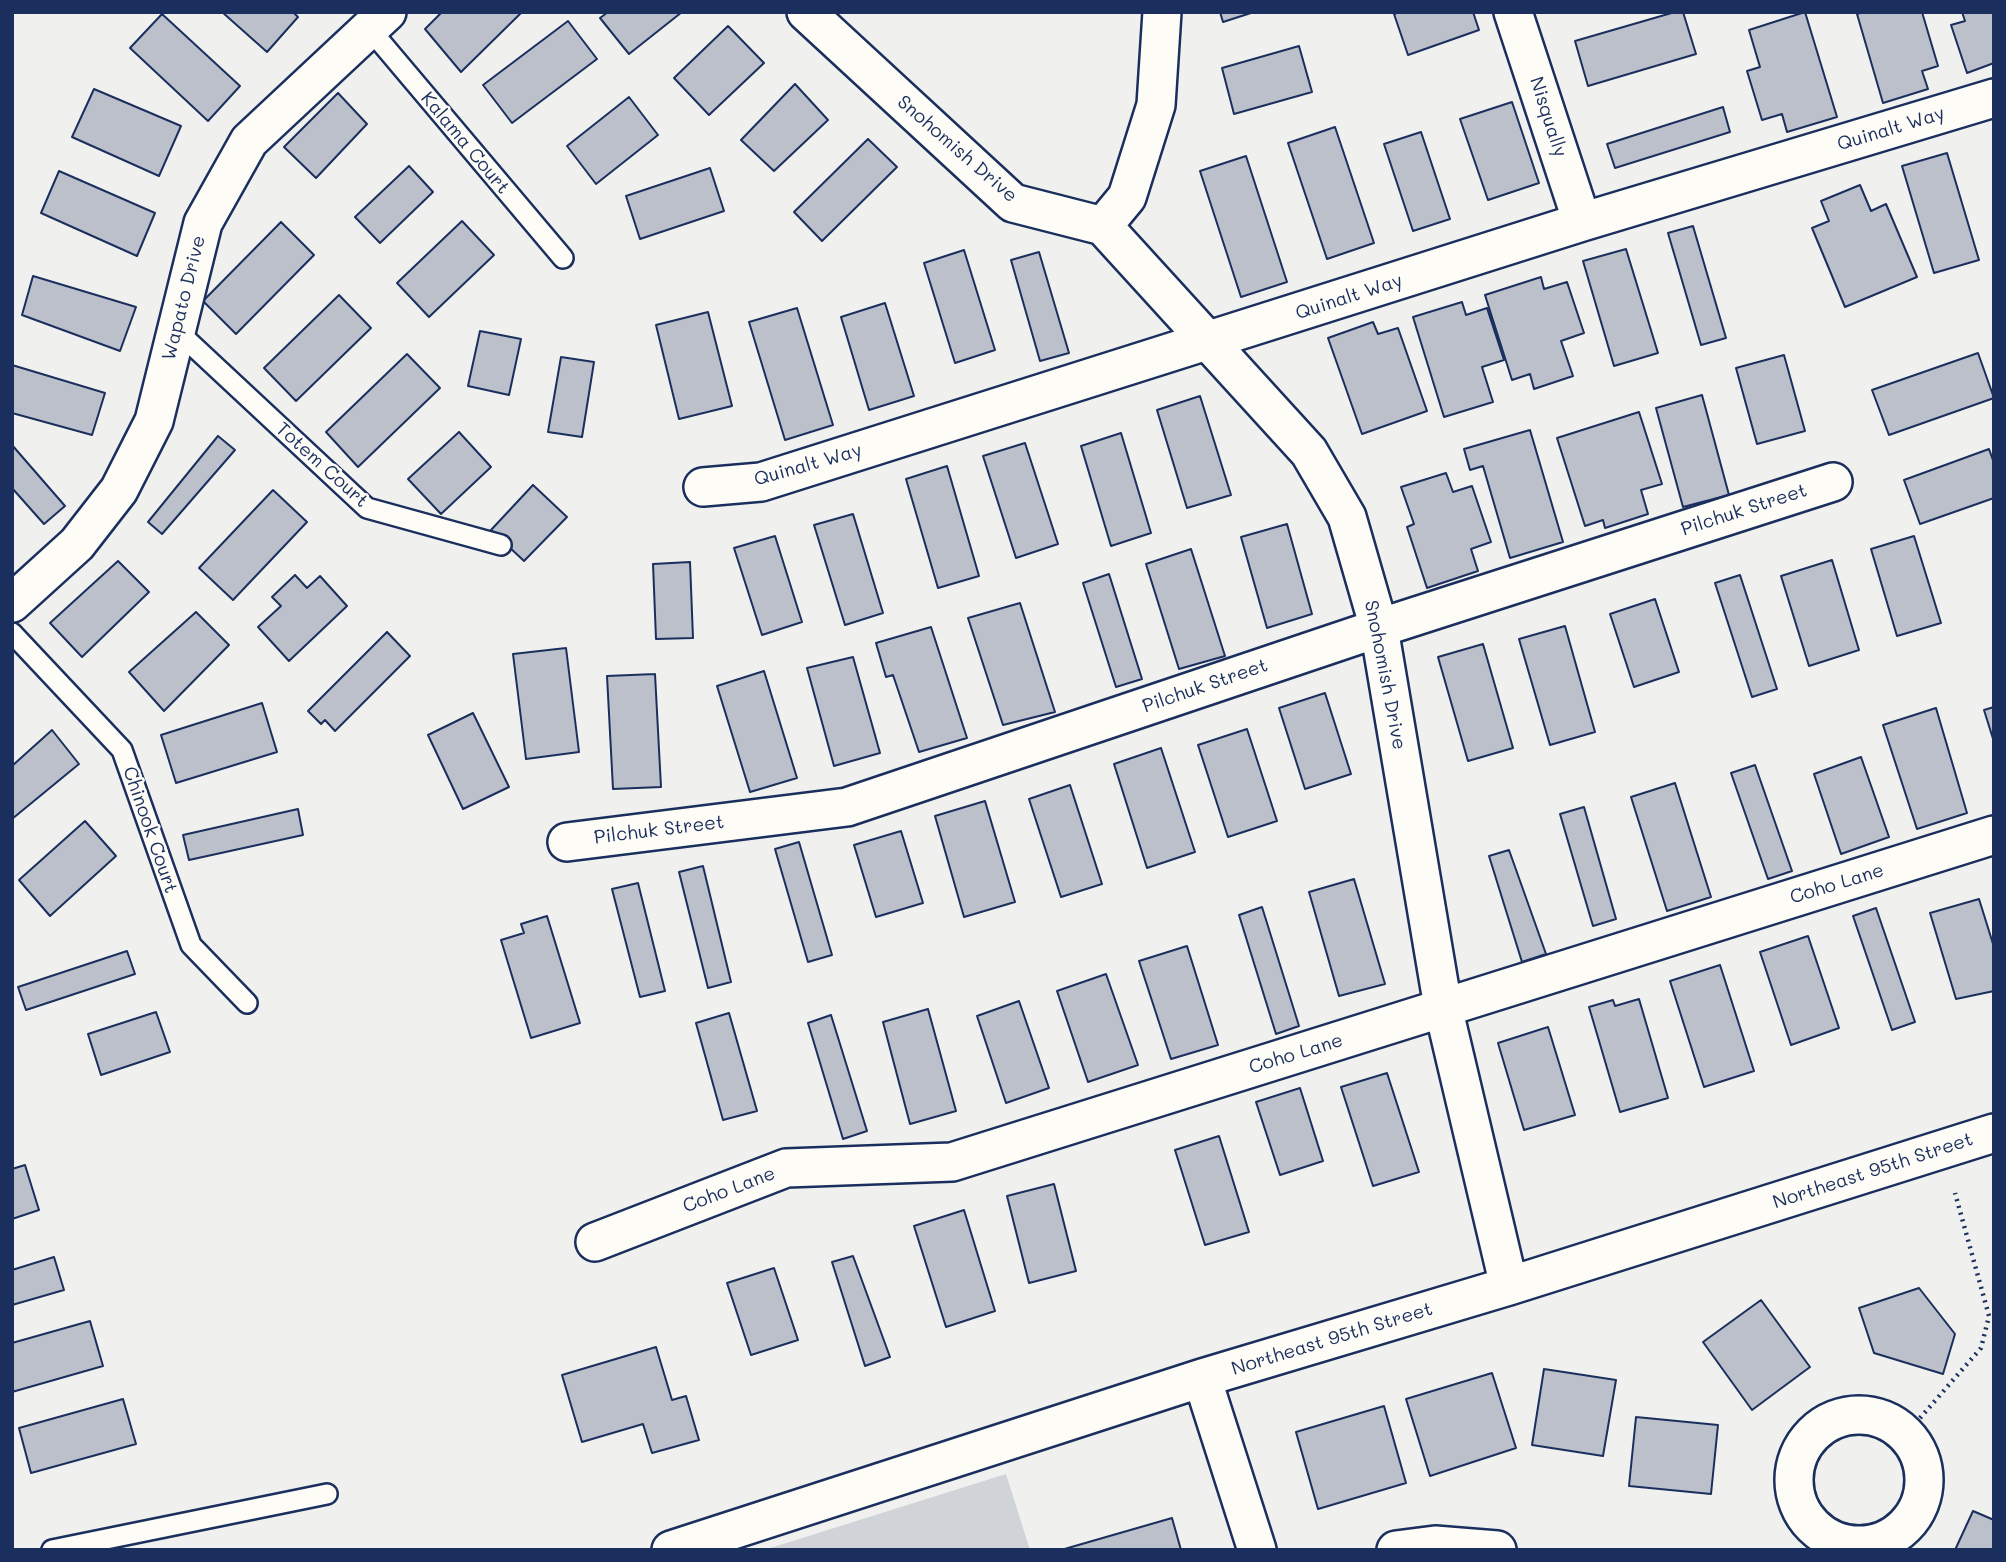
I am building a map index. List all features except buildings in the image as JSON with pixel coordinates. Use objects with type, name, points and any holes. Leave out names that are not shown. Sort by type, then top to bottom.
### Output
[{"type":"street","name":"Snohomish Drive","points":[[806,12],[1013,203],[1103,226],[1309,452],[1347,517],[1379,628],[1443,1007],[1509,1286]]},
{"type":"street","points":[[1103,226],[1126,197],[1156,105],[1162,12]]},
{"type":"street","name":"Nisqually","points":[[1513,12],[1582,222]]},
{"type":"street","name":"Wapato Drive","points":[[12,603],[77,544],[119,490],[154,421],[203,223],[249,141],[377,20]]},
{"type":"street","name":"Quinalt Way","points":[[703,487],[761,482],[1207,343],[1582,222],[1994,98]]},
{"type":"street","name":"Pilchuk Street","points":[[567,842],[847,807],[1379,628],[1833,482]]},
{"type":"street","name":"Coho Lane","points":[[595,1242],[786,1168],[952,1162],[1994,835]]},
{"type":"street","name":"Northeast 95th Street","points":[[671,1550],[1202,1378],[1509,1286],[1994,1133]]},
{"type":"street","points":[[1202,1378],[1257,1550]]},
{"type":"street","points":[[1396,1550],[1435,1545],[1497,1550]]},
{"type":"lane","name":"Kalama Court","points":[[377,20],[563,258]]},
{"type":"lane","name":"Totem Court","points":[[175,329],[367,508],[501,545]]},
{"type":"lane","name":"Chinook Court","points":[[12,633],[122,750],[191,946],[247,1003]]},
{"type":"lane","points":[[52,1550],[327,1494]]},
{"type":"path","points":[[1920,1418],[1981,1348],[1989,1316],[1955,1193]]},
{"type":"shaded area","points":[[1006,1474],[1030,1550],[764,1550]]}]
